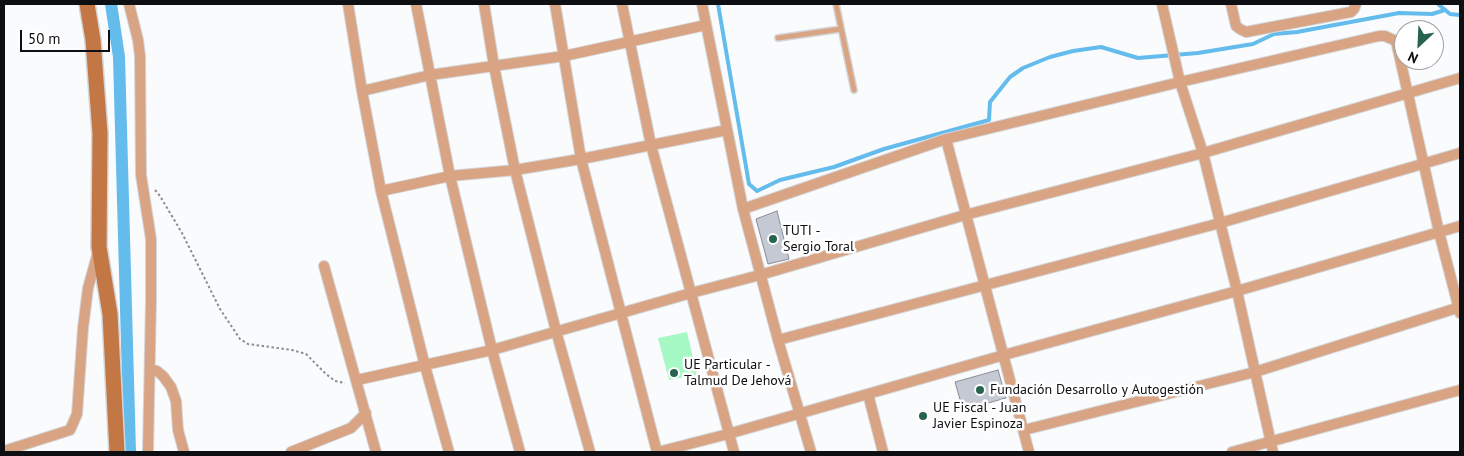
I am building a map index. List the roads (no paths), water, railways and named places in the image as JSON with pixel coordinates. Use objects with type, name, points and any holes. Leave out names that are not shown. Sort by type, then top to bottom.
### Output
[{"type":"street","points":[[87,4],[93,40],[100,133],[99,247],[110,314],[117,452]]},
{"type":"street","points":[[129,4],[140,56],[141,175],[151,240],[148,452]]},
{"type":"street","points":[[348,4],[362,91],[382,191],[425,366],[449,452]]},
{"type":"street","points":[[416,4],[450,176],[492,350],[520,452]]},
{"type":"street","points":[[484,4],[494,66],[515,170],[556,332],[590,452]]},
{"type":"street","points":[[555,4],[580,158],[660,452],[1237,291],[1460,226]]},
{"type":"street","points":[[622,4],[651,145],[734,452]]},
{"type":"street","points":[[702,4],[743,208],[778,340],[811,452]]},
{"type":"street","points":[[1162,4],[1180,82],[1203,153],[1237,291],[1269,441],[1273,452]]},
{"type":"street","points":[[1232,4],[1236,26],[1246,32],[1351,12],[1356,4]]},
{"type":"street","points":[[362,91],[430,75],[564,56],[706,25]]},
{"type":"street","points":[[743,208],[946,139],[1379,36],[1396,40],[1439,232],[1460,309],[1255,372],[1024,430]]},
{"type":"street","points":[[357,380],[492,350],[965,215],[1203,153],[1460,78]]},
{"type":"street","points":[[382,191],[450,176],[515,170],[726,130]]},
{"type":"street","points":[[946,139],[1029,452]]},
{"type":"street","points":[[778,340],[1220,223],[1460,153]]},
{"type":"street","points":[[4,451],[70,430],[77,414],[83,328],[88,288],[99,247]]},
{"type":"street","points":[[324,266],[376,452]]},
{"type":"street","points":[[150,369],[157,371],[163,376],[171,387],[176,401],[178,430],[184,452]]},
{"type":"street","points":[[1232,452],[1460,390]]},
{"type":"street","points":[[868,394],[883,452]]},
{"type":"street","points":[[291,452],[351,428],[366,413]]},
{"type":"lane","points":[[836,4],[854,90]]},
{"type":"lane","points":[[778,38],[841,29]]},
{"type":"waterway","points":[[111,4],[119,57],[130,452]]},
{"type":"waterway","points":[[718,4],[749,184],[757,191],[780,180],[834,167],[884,149],[989,120],[990,102],[1010,77],[1023,68],[1050,57],[1101,47],[1138,58],[1198,53],[1253,44],[1274,34],[1297,32],[1399,13],[1432,14],[1445,10]]},
{"type":"waterway","points":[[1438,4],[1450,14],[1460,15]]},
{"type":"place","name":"TUTI - Sergio Toral","points":[[773,239]]},
{"type":"place","name":"UE Particular - Talmud De Jehová","points":[[674,373]]},
{"type":"place","name":"Fundación Desarrollo y Autogestión","points":[[980,390]]},
{"type":"place","name":"UE Fiscal - Juan Javier Espinoza","points":[[923,416]]}]
